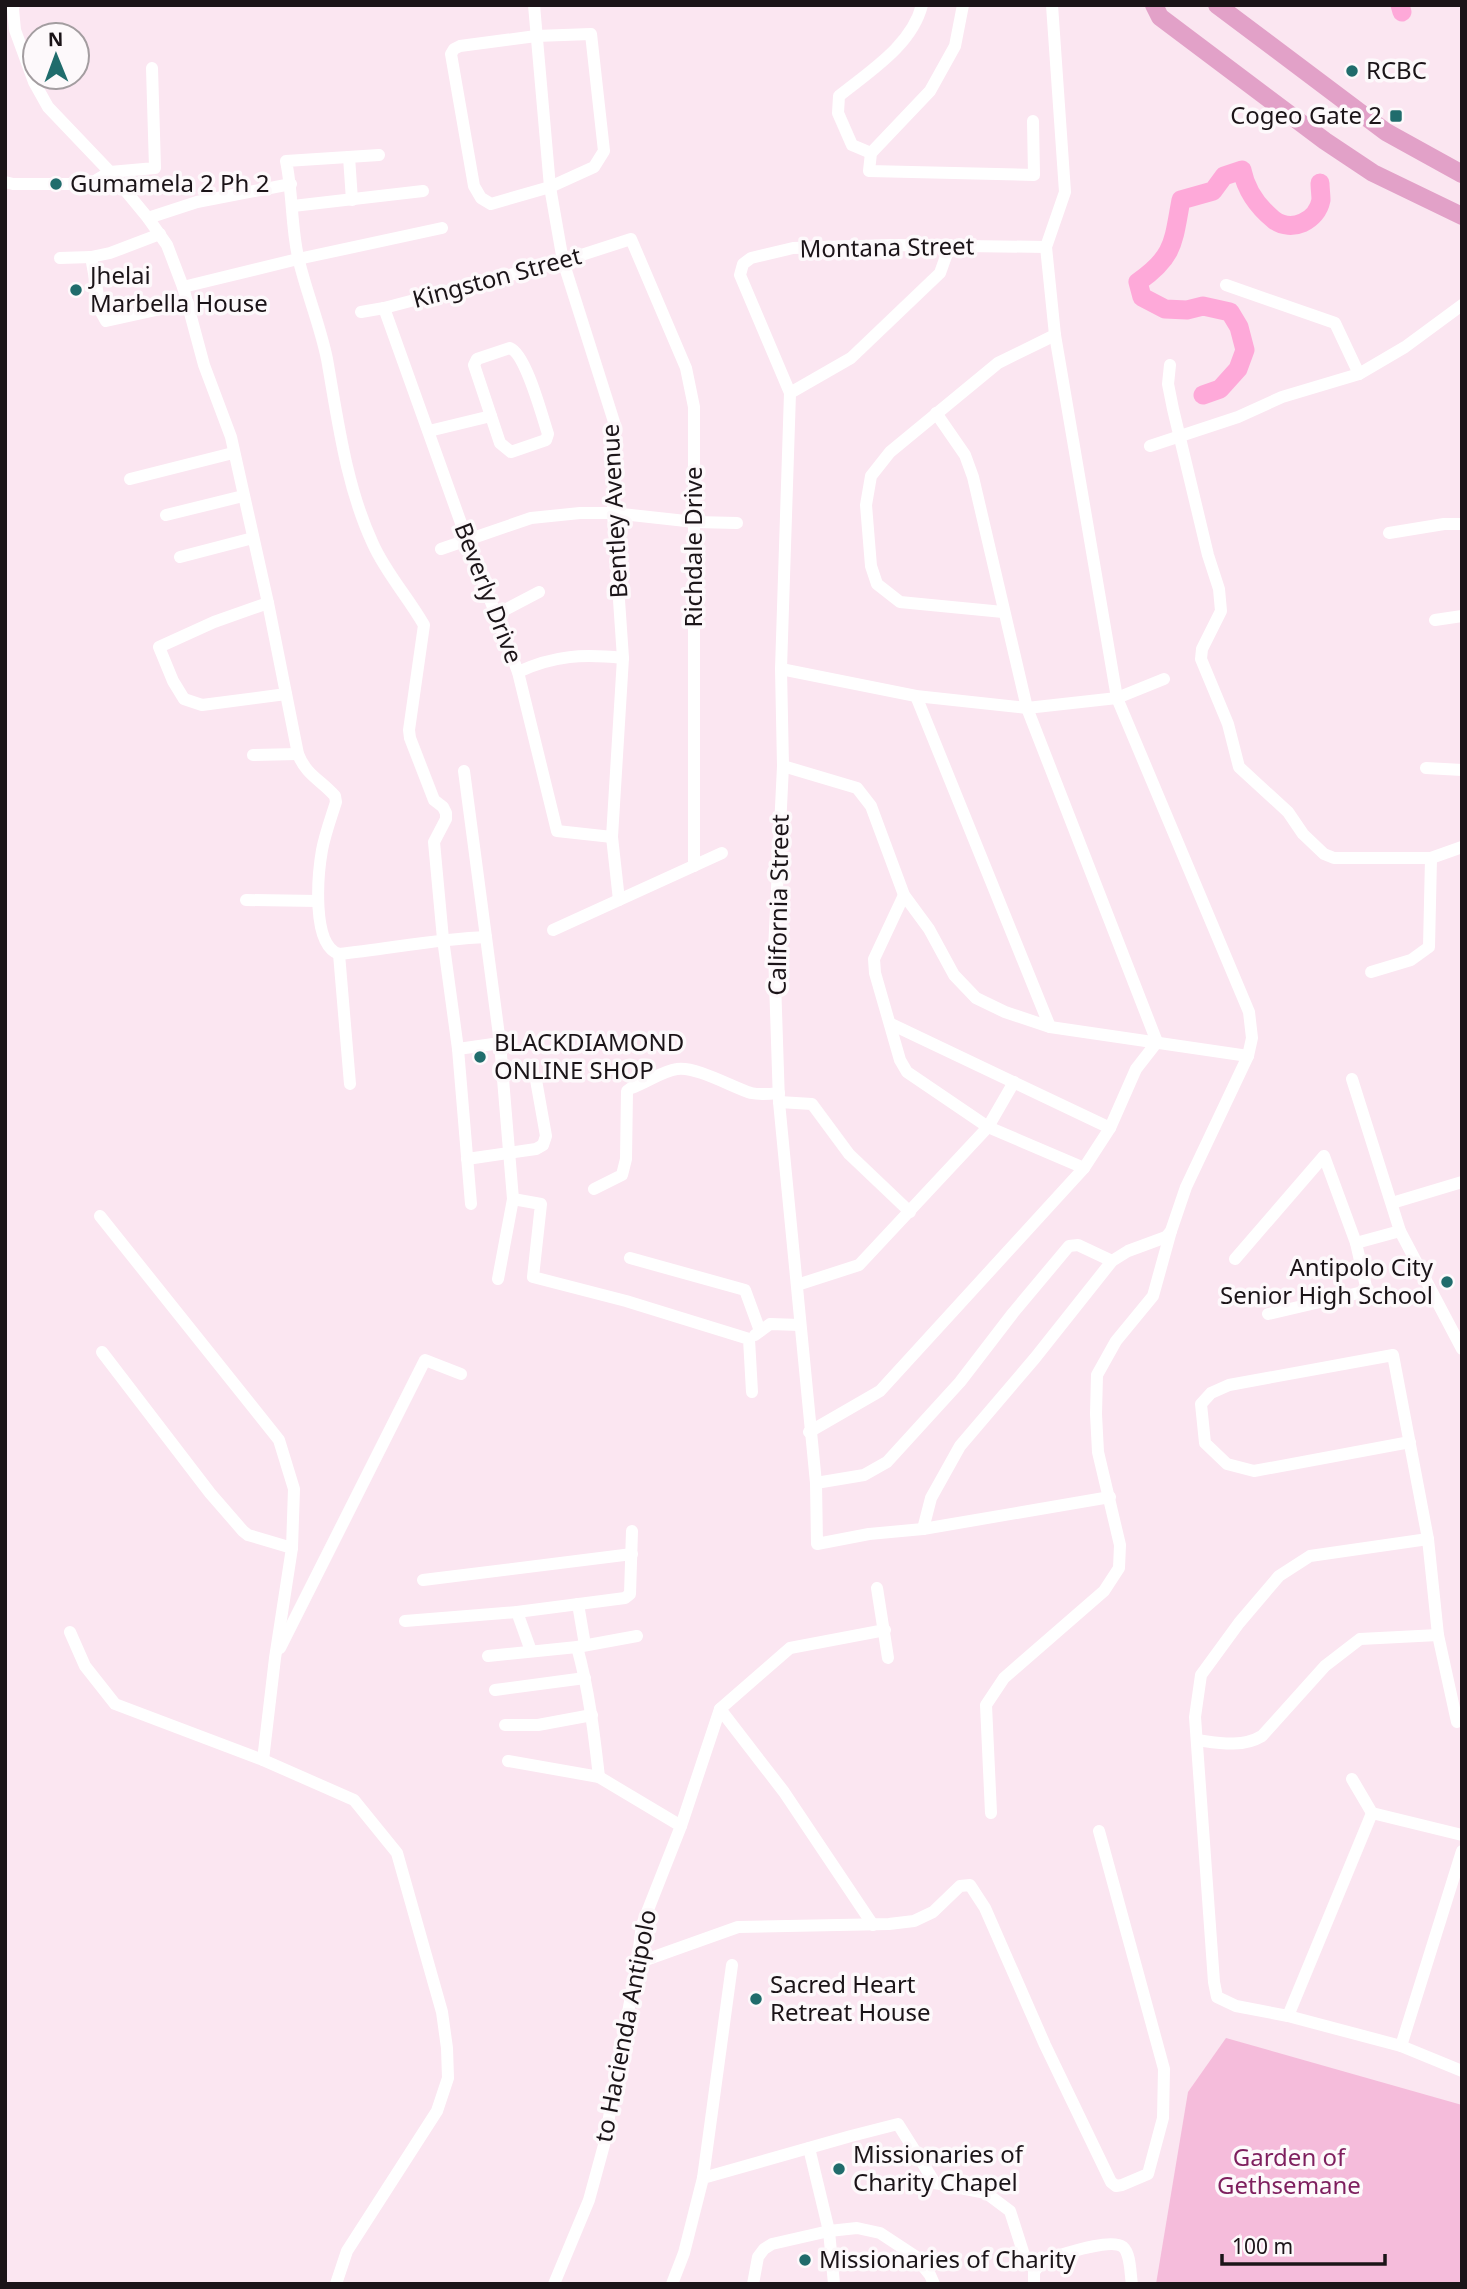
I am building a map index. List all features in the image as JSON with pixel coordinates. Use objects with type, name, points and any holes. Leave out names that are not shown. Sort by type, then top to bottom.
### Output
[{"type":"main road","points":[[1154,5],[1160,18],[1325,141],[1373,173],[1462,216]]},
{"type":"main road","points":[[1217,5],[1386,132],[1462,174]]},
{"type":"street","name":"Bentley Avenue","points":[[534,5],[550,187],[563,261],[615,425],[613,513],[623,658],[612,837],[619,900]]},
{"type":"street","points":[[871,153],[852,145],[838,113],[839,96],[896,49],[919,16],[922,5]]},
{"type":"street","points":[[963,5],[955,46],[930,91],[871,153],[869,171],[1034,174],[1033,121]]},
{"type":"street","points":[[991,1813],[986,1705],[1004,1678],[1104,1591],[1119,1568],[1120,1545],[1098,1452],[1097,1375],[1116,1341],[1153,1296],[1186,1187],[1248,1056],[1252,1038],[1249,1012],[1117,698],[1055,335],[1046,247],[1065,192],[1052,5]]},
{"type":"street","points":[[11,8],[15,30],[34,82],[48,107],[110,172],[148,218],[167,245],[184,287],[204,365],[231,437],[298,754],[303,766],[335,796],[336,802],[322,849],[318,901],[320,925],[327,943],[333,952],[339,954],[443,939],[486,937]]},
{"type":"street","points":[[591,33],[604,151],[594,167],[550,187],[491,204],[481,198],[474,186],[451,54],[460,46],[536,36],[591,33]]},
{"type":"street","points":[[5,182],[76,184],[95,181],[110,172],[155,168],[152,68]]},
{"type":"street","points":[[379,155],[286,161],[291,184],[298,259],[326,356],[336,417],[354,491],[373,544],[424,625],[409,730],[434,800],[446,813],[434,842],[443,939],[458,1049],[471,1204]]},
{"type":"street","points":[[349,157],[352,200]]},
{"type":"street","points":[[148,218],[197,202],[291,184]]},
{"type":"street","points":[[293,206],[423,191]]},
{"type":"street","points":[[184,287],[442,228]]},
{"type":"street","points":[[61,258],[110,253],[160,234]]},
{"type":"street","name":"Kingston Street","points":[[361,312],[563,261],[631,239]]},
{"type":"street","name":"Richdale Drive","points":[[631,239],[686,368],[694,407],[694,866]]},
{"type":"street","points":[[790,393],[851,358],[940,273],[950,245]]},
{"type":"street","name":"Montana Street","points":[[740,275],[743,264],[751,258],[793,248],[950,245],[1046,247]]},
{"type":"street","points":[[91,257],[101,312],[106,321],[188,303]]},
{"type":"street","name":"California Street","points":[[740,275],[790,393],[781,668],[783,766],[775,950],[779,1098],[816,1483],[817,1544],[869,1534],[923,1529]]},
{"type":"street","points":[[1226,285],[1335,323],[1359,374]]},
{"type":"street","points":[[1150,446],[1238,417],[1282,397],[1359,374],[1405,347],[1462,305]]},
{"type":"street","name":"Beverly Drive","points":[[384,308],[467,540],[518,672],[557,831],[612,837]]},
{"type":"street","points":[[1003,612],[900,602],[877,584],[871,566],[866,505],[871,476],[890,452],[998,363],[1055,335]]},
{"type":"street","points":[[510,348],[514,349],[533,388],[548,437],[545,441],[511,452],[500,443],[491,416],[474,361],[510,348]]},
{"type":"street","points":[[1170,365],[1169,391],[1208,555],[1219,589],[1221,611],[1202,649],[1202,659],[1228,724],[1239,767],[1288,812],[1303,834],[1324,854],[1334,858],[1431,858],[1462,847]]},
{"type":"street","points":[[936,413],[965,456],[973,477],[1027,708],[1157,1042]]},
{"type":"street","points":[[429,431],[491,416]]},
{"type":"street","points":[[130,479],[233,453]]},
{"type":"street","points":[[166,515],[243,496]]},
{"type":"street","points":[[442,548],[531,518],[580,513],[737,523]]},
{"type":"street","points":[[1389,533],[1444,524],[1462,524]]},
{"type":"street","points":[[180,557],[253,538]]},
{"type":"street","points":[[497,614],[540,593]]},
{"type":"street","points":[[268,603],[214,622],[159,647],[173,681],[184,699],[202,705],[286,694]]},
{"type":"street","points":[[1435,620],[1462,616]]},
{"type":"street","points":[[518,672],[541,661],[570,656],[623,658]]},
{"type":"street","points":[[781,668],[916,696],[1027,708],[1117,698],[1164,679]]},
{"type":"street","points":[[916,696],[1050,1027]]},
{"type":"street","points":[[253,755],[298,754]]},
{"type":"street","points":[[783,766],[857,788],[871,806],[904,895],[929,929],[954,975],[976,998],[1005,1012],[1050,1027],[1248,1056]]},
{"type":"street","points":[[1426,768],[1462,770]]},
{"type":"street","points":[[464,771],[500,1043],[511,1153],[513,1199],[498,1279]]},
{"type":"street","points":[[553,930],[722,853]]},
{"type":"street","points":[[1371,972],[1411,960],[1429,947],[1431,858]]},
{"type":"street","points":[[904,895],[874,959],[875,973],[900,1060],[907,1072],[988,1127],[1084,1168]]},
{"type":"street","points":[[246,900],[318,901]]},
{"type":"street","points":[[339,954],[351,1084]]},
{"type":"street","points":[[891,1024],[1110,1128]]},
{"type":"street","points":[[809,1432],[880,1391],[1084,1168],[1110,1128],[1136,1069],[1157,1042]]},
{"type":"street","points":[[458,1049],[500,1043]]},
{"type":"street","points":[[594,1189],[622,1175],[626,1159],[627,1091],[674,1069],[684,1069],[730,1083],[749,1092],[812,1104],[849,1154],[910,1212]]},
{"type":"street","points":[[1352,1079],[1401,1231],[1462,1349]]},
{"type":"street","points":[[467,1159],[540,1147],[545,1141],[536,1080]]},
{"type":"street","points":[[797,1285],[859,1265],[988,1127],[1014,1082]]},
{"type":"street","points":[[1235,1259],[1324,1156],[1356,1243],[1367,1291],[1268,1314]]},
{"type":"street","points":[[1392,1203],[1462,1182]]},
{"type":"street","points":[[513,1199],[541,1204],[533,1277],[755,1335]]},
{"type":"street","points":[[100,1216],[279,1440],[294,1489],[292,1548],[263,1760]]},
{"type":"street","points":[[1110,1497],[923,1529],[931,1498],[960,1446],[1112,1261],[1128,1251],[1166,1237],[1171,1231]]},
{"type":"street","points":[[1356,1243],[1401,1231]]},
{"type":"street","points":[[816,1483],[864,1475],[887,1462],[960,1382],[1069,1246],[1078,1245],[1112,1261]]},
{"type":"street","points":[[630,1258],[745,1290],[755,1335],[752,1392]]},
{"type":"street","points":[[755,1335],[770,1324],[800,1325]]},
{"type":"street","points":[[102,1352],[210,1493],[243,1531],[248,1535],[292,1548]]},
{"type":"street","points":[[1410,1442],[1254,1471],[1227,1464],[1205,1443],[1200,1405],[1211,1393],[1229,1385],[1393,1355],[1410,1442],[1428,1539],[1438,1635],[1457,1722]]},
{"type":"street","points":[[275,1658],[425,1360],[461,1374]]},
{"type":"street","points":[[405,1621],[517,1612],[625,1598],[629,1594],[632,1531]]},
{"type":"street","points":[[1428,1539],[1310,1556],[1279,1576],[1200,1675],[1195,1717],[1217,1997],[1236,2006],[1288,2016],[1401,2046],[1462,2071]]},
{"type":"street","points":[[423,1580],[632,1554]]},
{"type":"street","points":[[877,1588],[888,1658]]},
{"type":"street","points":[[578,1604],[599,1777]]},
{"type":"street","points":[[517,1612],[531,1651]]},
{"type":"street","points":[[873,1925],[784,1792],[720,1709],[790,1648],[885,1630]]},
{"type":"street","points":[[70,1632],[85,1666],[115,1704],[263,1760],[354,1800],[397,1853],[442,2012],[448,2078],[437,2111],[347,2251],[336,2284]]},
{"type":"street","points":[[1197,1740],[1237,1745],[1254,1741],[1271,1728],[1325,1666],[1360,1639],[1438,1635]]},
{"type":"street","points":[[488,1656],[581,1646],[637,1636]]},
{"type":"street","points":[[495,1690],[585,1678]]},
{"type":"street","name":"to Hacienda Antipolo","points":[[554,2284],[589,2200],[604,2145],[642,1925],[681,1826],[720,1709]]},
{"type":"street","points":[[505,1725],[538,1725],[592,1715]]},
{"type":"street","points":[[508,1761],[599,1777],[681,1826]]},
{"type":"street","points":[[1352,1779],[1372,1813],[1462,1835]]},
{"type":"street","points":[[1288,2016],[1372,1813]]},
{"type":"street","points":[[637,1963],[738,1927],[873,1925],[914,1921],[933,1912],[960,1886],[967,1884],[972,1887],[985,1908],[1045,2045],[1111,2182],[1116,2186],[1122,2185],[1148,2174],[1163,2118],[1164,2068],[1099,1831]]},
{"type":"street","points":[[1401,2046],[1462,1851]]},
{"type":"street","points":[[672,2284],[684,2253],[703,2178],[732,1965]]},
{"type":"street","points":[[703,2178],[898,2124],[935,2183],[986,2193],[1010,2211],[1024,2258],[1037,2268]]},
{"type":"street","points":[[809,2148],[829,2231],[834,2284]]},
{"type":"street","points":[[753,2284],[755,2264],[764,2249],[784,2240],[829,2231],[863,2228],[880,2233],[915,2256],[934,2284]]},
{"type":"street","points":[[1034,2284],[1034,2273],[1043,2260],[1110,2242],[1122,2247],[1128,2254],[1132,2284]]},
{"type":"green space","name":"Garden of Gethsemane","points":[[1226,2038],[1462,2105],[1462,2284],[1156,2284],[1188,2092]]},
{"type":"waterway","points":[[1400,5],[1402,12]]},
{"type":"waterway","points":[[1203,395],[1220,389],[1238,369],[1245,350],[1239,327],[1230,312],[1203,306],[1187,310],[1165,309],[1142,297],[1138,282],[1166,256],[1174,238],[1181,200],[1213,191],[1224,176],[1242,170],[1250,191],[1263,210],[1281,224],[1296,225],[1309,219],[1319,207],[1320,183]]},
{"type":"place","name":"RCBC","points":[[1352,71]]},
{"type":"place","name":"Cogeo Gate 2","points":[[1396,116]]},
{"type":"place","name":"Gumamela 2 Ph 2","points":[[56,184]]},
{"type":"place","name":"Jhelai Marbella House","points":[[76,290]]},
{"type":"place","name":"BLACKDIAMOND ONLINE SHOP","points":[[480,1057]]},
{"type":"place","name":"Antipolo City Senior High School","points":[[1447,1282]]},
{"type":"place","name":"Sacred Heart Retreat House","points":[[756,1999]]},
{"type":"place","name":"Missionaries of Charity Chapel","points":[[839,2169]]},
{"type":"place","name":"Missionaries of Charity","points":[[805,2260]]}]
